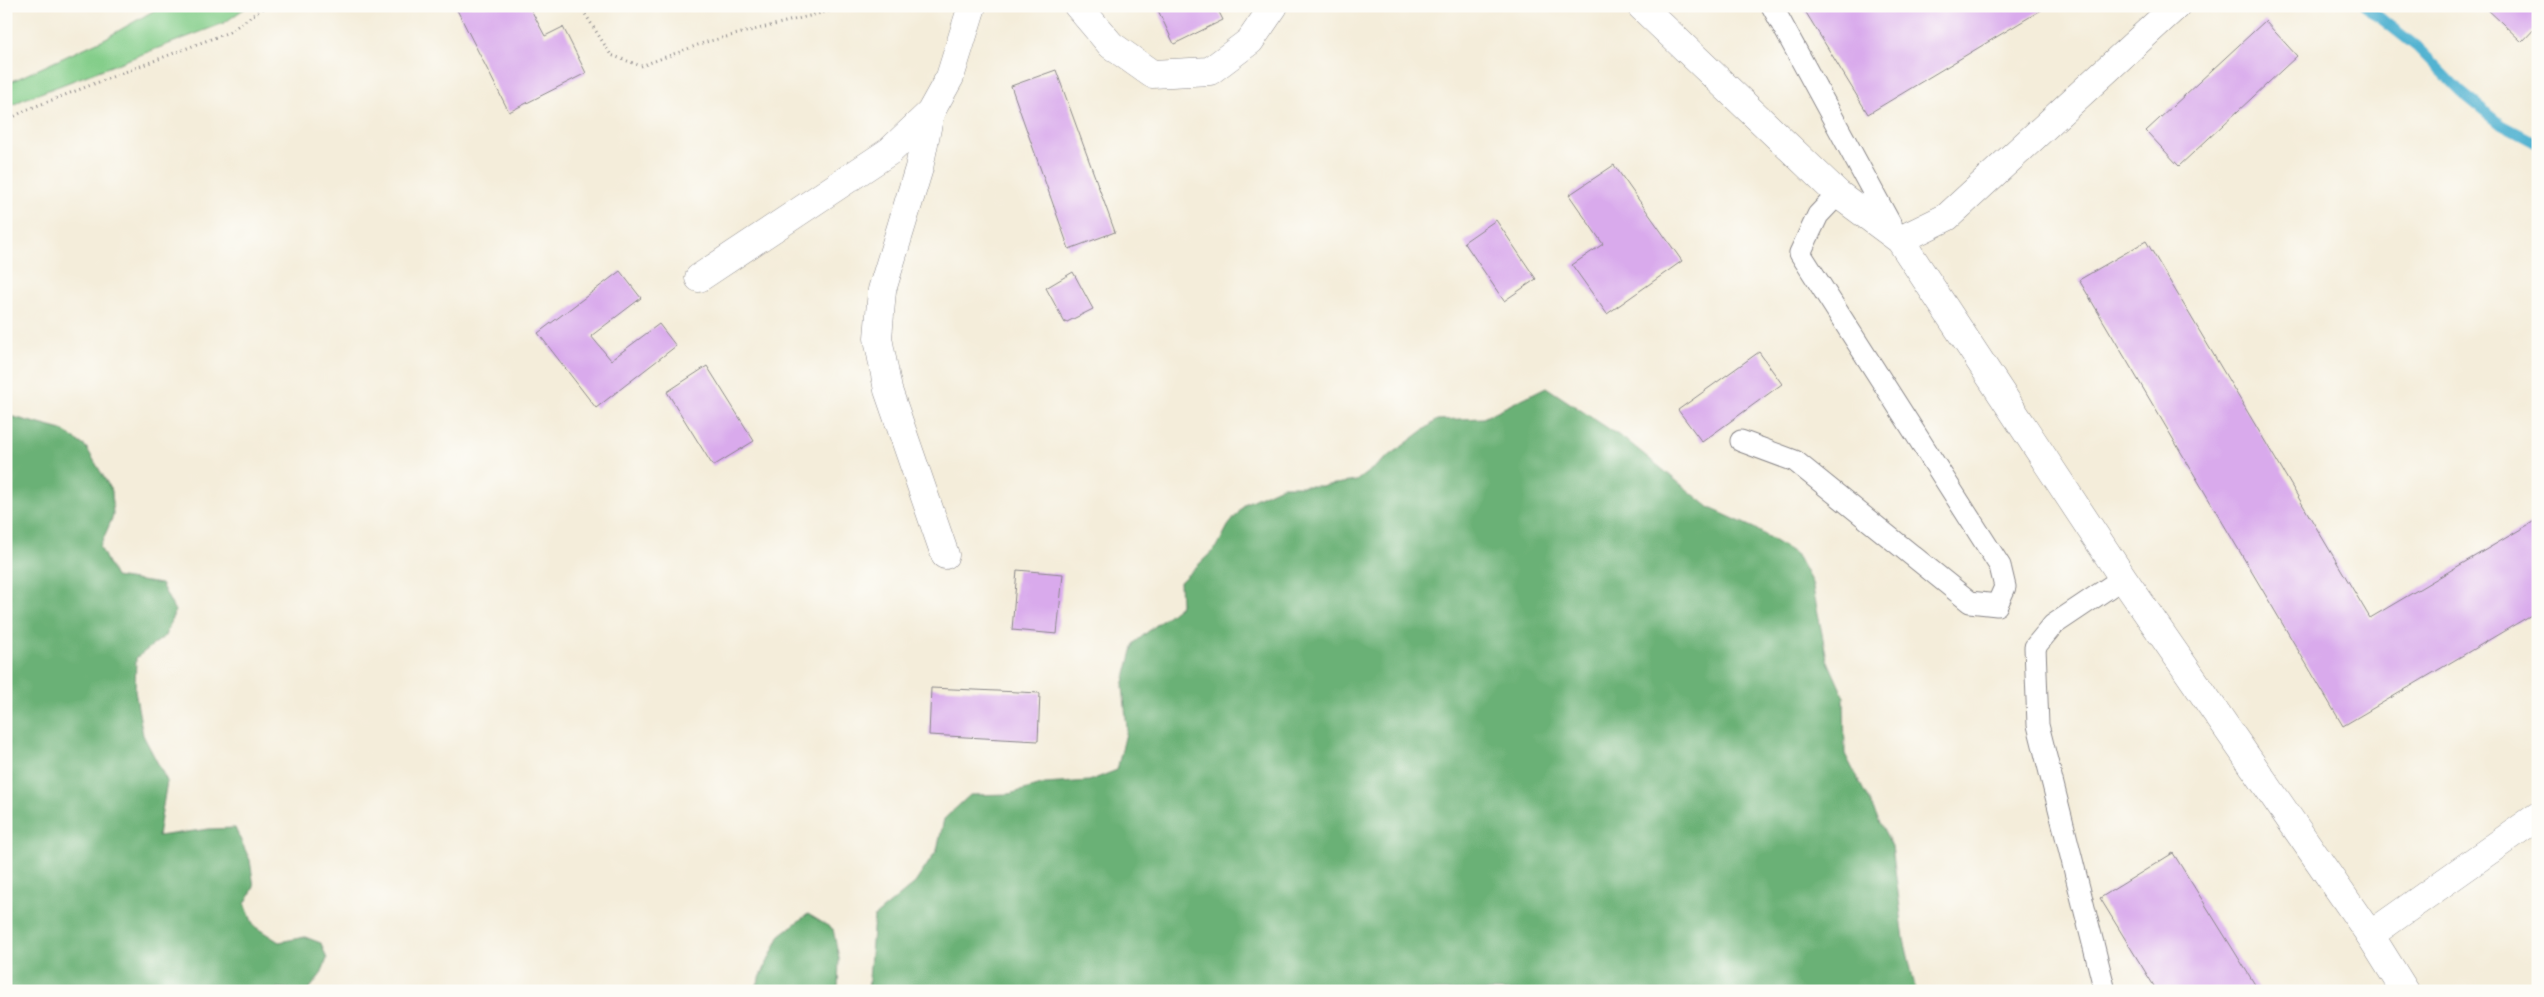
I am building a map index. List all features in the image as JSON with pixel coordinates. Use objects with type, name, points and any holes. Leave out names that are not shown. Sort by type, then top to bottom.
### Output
[{"type":"street","points":[[699,278],[890,151],[930,113],[950,78],[972,6]]},
{"type":"street","points":[[1078,6],[1111,45],[1152,74],[1210,71],[1250,41],[1274,6]]},
{"type":"street","points":[[1641,6],[1838,194],[1900,240],[2123,578],[2370,935],[2405,991]]},
{"type":"street","points":[[1900,240],[1946,217],[2176,6]]},
{"type":"street","points":[[930,113],[919,168],[882,290],[878,338],[888,390],[946,555]]},
{"type":"street","points":[[2370,935],[2538,816]]},
{"type":"lane","points":[[1772,6],[1900,240]]},
{"type":"lane","points":[[1742,441],[1795,462],[1970,602],[1997,605],[2005,587],[2000,566],[1800,253],[1818,215],[1838,194]]},
{"type":"lane","points":[[2105,991],[2038,725],[2035,647],[2053,625],[2123,578]]},
{"type":"path","points":[[6,121],[26,110],[229,32],[266,6]]},
{"type":"path","points":[[580,6],[611,55],[641,66],[706,42],[849,6]]},
{"type":"green space","points":[[162,6],[248,6],[224,23],[22,100],[6,109],[6,84],[104,39]]},
{"type":"green space","points":[[1546,387],[1630,443],[1710,508],[1754,528],[1797,555],[1812,583],[1827,659],[1844,697],[1845,754],[1892,846],[1904,939],[1916,991],[868,991],[874,917],[915,883],[937,850],[944,819],[970,795],[1009,794],[1045,784],[1089,781],[1117,770],[1127,729],[1123,686],[1134,643],[1181,605],[1180,582],[1217,547],[1228,526],[1246,503],[1283,486],[1321,486],[1356,481],[1437,420],[1483,418]]},
{"type":"green space","points":[[6,415],[62,430],[86,447],[112,491],[113,516],[100,547],[115,577],[161,584],[175,611],[165,636],[136,658],[135,691],[143,735],[167,781],[158,836],[209,829],[235,828],[250,860],[254,887],[245,904],[254,926],[279,942],[305,937],[321,943],[327,959],[321,974],[308,991],[277,988],[276,991],[6,991]]},
{"type":"green space","points":[[808,914],[833,929],[839,958],[838,991],[754,991],[780,935]]},
{"type":"building","points":[[455,6],[529,6],[545,36],[563,27],[586,73],[509,112]]},
{"type":"building","points":[[1156,6],[1216,6],[1223,20],[1174,44]]},
{"type":"building","points":[[1802,6],[2048,6],[1868,114]]},
{"type":"building","points":[[2484,6],[2538,6],[2538,25],[2522,42]]},
{"type":"building","points":[[2265,21],[2297,56],[2179,166],[2146,131]]},
{"type":"building","points":[[1056,70],[1115,232],[1069,249],[1011,86]]},
{"type":"building","points":[[1614,165],[1682,261],[1607,314],[1572,265],[1603,244],[1569,195]]},
{"type":"building","points":[[1496,220],[1536,279],[1504,301],[1464,242]]},
{"type":"building","points":[[2146,241],[2370,618],[2538,519],[2538,611],[2343,726],[2079,280]]},
{"type":"building","points":[[620,271],[641,298],[591,336],[611,360],[659,324],[676,346],[596,408],[538,333]]},
{"type":"building","points":[[1073,272],[1093,309],[1065,323],[1046,288]]},
{"type":"building","points":[[1759,352],[1782,384],[1702,442],[1678,410]]},
{"type":"building","points":[[707,366],[754,441],[713,466],[667,392]]},
{"type":"building","points":[[1017,570],[1063,574],[1057,634],[1012,630]]},
{"type":"building","points":[[931,688],[1040,693],[1038,741],[929,735]]},
{"type":"building","points":[[2173,853],[2259,991],[2157,991],[2100,898]]},
{"type":"waterway","points":[[2365,6],[2417,47],[2461,92],[2502,125],[2538,144]]}]
